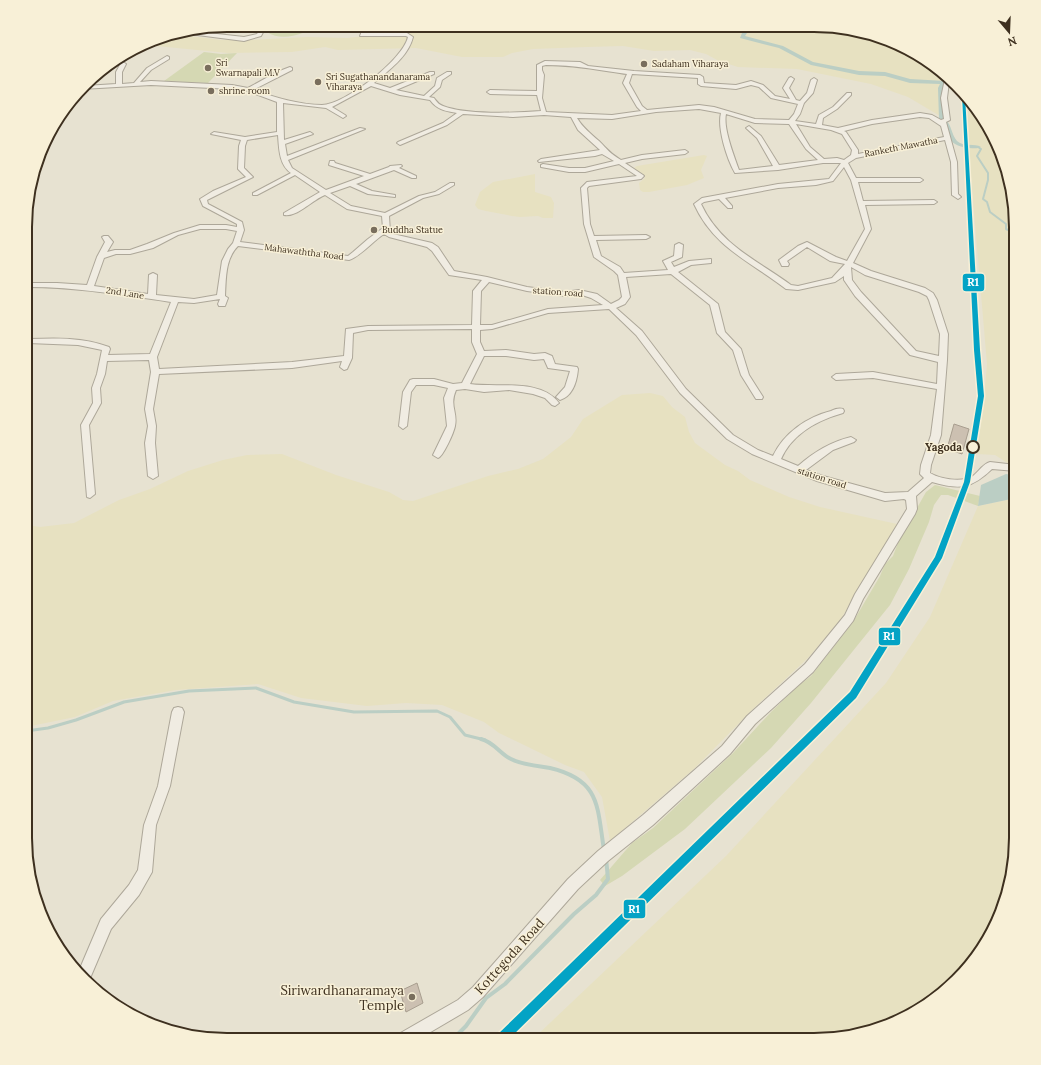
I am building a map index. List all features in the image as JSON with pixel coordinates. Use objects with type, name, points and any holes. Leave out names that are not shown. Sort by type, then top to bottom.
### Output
[{"type":"street","points":[[202,34],[244,39],[258,35],[260,32]]},
{"type":"street","points":[[91,87],[136,83],[196,85],[248,90],[280,101],[322,107],[328,106],[370,84],[401,56],[411,36],[407,34],[362,35],[364,32]]},
{"type":"street","points":[[136,83],[149,69],[166,58]]},
{"type":"street","points":[[544,113],[539,98],[541,75],[539,70],[540,66],[545,63],[574,64],[632,73],[700,77],[701,84],[714,86],[736,87],[751,83],[761,86],[772,97],[801,103]]},
{"type":"street","points":[[119,84],[119,72],[123,64]]},
{"type":"street","points":[[248,90],[290,68]]},
{"type":"street","points":[[426,97],[438,86],[439,79],[449,72]]},
{"type":"street","points":[[391,90],[432,73]]},
{"type":"street","points":[[632,73],[626,83],[640,107],[647,112]]},
{"type":"street","points":[[791,79],[786,88],[794,101]]},
{"type":"street","points":[[791,122],[797,114],[801,103],[810,93],[814,80]]},
{"type":"street","points":[[370,84],[426,97],[432,99],[436,105],[442,108],[462,112],[513,115],[544,113],[612,117],[699,107],[724,112],[755,121],[791,122],[819,125],[839,130],[844,133],[855,150],[854,156],[844,162],[831,180],[816,183],[778,186],[702,200],[697,204],[702,217],[728,247],[789,287],[798,288],[836,280],[858,250],[868,229],[854,180],[844,162],[837,160],[823,161],[778,168],[736,172],[726,141],[722,120],[724,112]]},
{"type":"street","points":[[946,84],[944,98],[945,122],[954,162],[955,195],[958,197]]},
{"type":"street","points":[[490,92],[539,93]]},
{"type":"street","points":[[819,125],[822,115],[835,108],[849,94]]},
{"type":"street","points":[[280,101],[281,133],[284,159],[290,169],[349,208],[385,215],[392,213],[421,197],[436,193],[452,184]]},
{"type":"street","points":[[328,106],[343,116]]},
{"type":"street","points":[[400,144],[445,124],[462,112]]},
{"type":"street","points":[[344,367],[348,358],[349,331],[368,328],[437,329],[458,327],[492,327],[548,311],[611,307],[622,302],[626,297],[622,275],[617,269],[598,257],[591,238],[587,224],[584,188],[587,184],[639,178],[641,176],[604,151],[580,129],[573,115]]},
{"type":"street","points":[[839,130],[872,122],[920,115],[930,116],[945,122]]},
{"type":"street","points":[[791,122],[808,148],[823,161]]},
{"type":"street","points":[[749,128],[759,137],[778,168]]},
{"type":"street","points":[[284,159],[362,129]]},
{"type":"street","points":[[214,134],[245,138],[281,133]]},
{"type":"street","points":[[282,143],[310,134]]},
{"type":"street","points":[[236,244],[241,230],[240,223],[205,205],[203,199],[215,192],[250,177],[241,169],[242,146],[245,138]]},
{"type":"street","name":"Ranketh Mawatha","points":[[854,156],[948,138]]},
{"type":"street","points":[[604,151],[595,154],[549,159],[542,163],[568,170],[585,170],[598,168],[618,161],[685,152]]},
{"type":"street","points":[[332,162],[331,164],[369,176]]},
{"type":"street","points":[[286,214],[325,192],[396,166],[414,177]]},
{"type":"street","points":[[255,194],[295,173]]},
{"type":"street","points":[[854,180],[920,180]]},
{"type":"street","points":[[350,183],[358,189],[372,195],[393,196]]},
{"type":"street","points":[[721,197],[730,207]]},
{"type":"street","points":[[861,203],[884,204],[899,202],[934,202]]},
{"type":"street","points":[[385,215],[386,229]]},
{"type":"street","points":[[101,257],[115,252],[130,252],[150,246],[176,234],[200,227],[226,227],[241,230]]},
{"type":"street","name":"Mahawaththa Road","points":[[236,244],[349,258],[356,254],[370,240],[386,229]]},
{"type":"street","name":"station road","points":[[386,229],[391,236],[414,240],[429,245],[435,249],[452,273],[487,279],[527,289],[565,294],[579,292],[590,294],[611,307],[639,334],[683,391],[730,437],[755,452],[799,471],[871,494],[885,497],[905,496],[911,498]]},
{"type":"street","points":[[90,288],[101,257],[109,242],[106,237]]},
{"type":"street","points":[[591,238],[646,237]]},
{"type":"street","name":"2nd Lane","points":[[32,285],[57,285],[90,288],[175,300],[222,300],[225,261],[232,247],[236,244]]},
{"type":"street","points":[[785,264],[783,260],[791,255],[796,249],[808,244],[847,266],[922,290],[930,295],[944,334],[936,435],[926,465],[925,474],[930,478],[942,481],[967,482],[980,475],[990,465],[1009,467]]},
{"type":"street","points":[[679,245],[678,257],[667,261],[673,272],[714,304],[721,334],[737,349],[745,375],[759,397]]},
{"type":"street","points":[[622,275],[673,272],[677,268],[688,264],[708,261]]},
{"type":"street","points":[[847,266],[848,280],[858,294],[913,353],[943,360]]},
{"type":"street","points":[[152,297],[153,275]]},
{"type":"street","points":[[465,386],[481,354],[476,342],[477,291],[487,279]]},
{"type":"street","points":[[153,476],[150,443],[152,426],[149,409],[155,372],[153,357],[175,300]]},
{"type":"street","points":[[32,341],[98,345],[106,349],[101,374],[96,388],[97,403],[85,425],[90,494]]},
{"type":"street","points":[[403,426],[407,392],[413,382],[434,382],[453,387],[465,386],[484,389],[509,387],[534,390],[558,400],[566,393],[573,382],[574,369],[551,366],[549,358],[546,356],[481,354]]},
{"type":"street","points":[[103,358],[153,357]]},
{"type":"street","points":[[155,372],[292,365],[348,358]]},
{"type":"street","points":[[836,377],[874,375],[941,387]]},
{"type":"street","points":[[438,455],[451,426],[448,398],[453,387]]},
{"type":"street","points":[[775,461],[779,451],[795,435],[814,420],[826,414],[840,411]]},
{"type":"street","points":[[799,471],[823,451],[840,442],[851,440]]},
{"type":"street","points":[[911,498],[912,494],[930,478]]},
{"type":"street","name":"Kottegoda Road","points":[[414,1033],[463,1005],[478,992],[573,884],[606,853],[648,820],[726,750],[751,720],[809,668],[849,618],[859,597],[910,514],[912,509],[911,498]]},
{"type":"street","points":[[85,972],[106,924],[134,890],[144,872],[150,825],[164,786],[178,712]]},
{"type":"shaded area","points":[[826,32],[876,42],[900,52],[933,72],[942,80],[940,90],[940,116],[908,97],[871,84],[797,69],[738,67],[719,61],[706,54],[690,50],[654,51],[623,46],[587,47],[533,49],[512,53],[503,57],[462,57],[416,48],[338,50],[325,47],[292,52],[228,53],[156,46],[190,36],[221,40],[250,40],[308,37],[347,38],[391,33]]},
{"type":"shaded area","points":[[967,106],[989,141],[999,165],[1009,215],[1009,464],[995,455],[977,454],[987,364],[968,142]]},
{"type":"shaded area","points":[[704,155],[707,156],[701,170],[704,178],[687,185],[649,192],[643,192],[640,190],[639,183],[645,178],[634,168],[637,166]]},
{"type":"shaded area","points":[[535,174],[535,192],[551,197],[554,203],[553,218],[543,218],[538,216],[512,216],[478,209],[475,205],[480,192],[493,182]]},
{"type":"shaded area","points":[[650,393],[663,396],[672,407],[685,417],[689,432],[695,443],[725,465],[738,471],[750,480],[789,497],[820,507],[897,524],[895,534],[864,579],[841,619],[808,658],[753,709],[695,768],[610,841],[602,797],[584,772],[565,765],[499,733],[484,722],[442,705],[406,703],[367,706],[301,698],[258,684],[176,690],[113,701],[75,717],[32,726],[32,526],[40,527],[74,523],[119,500],[150,489],[188,471],[223,460],[247,455],[282,454],[336,475],[389,492],[403,500],[413,501],[488,476],[518,469],[543,459],[571,437],[583,419],[622,395]]},
{"type":"shaded area","points":[[1006,474],[1009,475],[1009,499],[978,506],[981,485]]},
{"type":"shaded area","points":[[1009,499],[1009,850],[999,900],[989,924],[969,957],[952,976],[933,993],[911,1007],[876,1023],[852,1029],[826,1033],[539,1033],[726,856],[886,683],[930,617],[978,506]]},
{"type":"green space","points":[[267,32],[306,32],[287,37],[273,35]]},
{"type":"green space","name":"Sri Swarnapali M.V","points":[[204,52],[221,54],[237,53],[208,83],[164,81]]},
{"type":"green space","points":[[935,485],[980,496],[978,506],[948,495],[941,495],[934,505],[929,522],[909,569],[890,605],[811,703],[771,748],[685,829],[622,876],[605,886],[600,880],[632,843],[653,828],[733,753],[772,711],[798,686],[811,676],[853,622],[880,576],[885,564],[893,556],[899,540],[926,492]]},
{"type":"building","name":"Yagoda","points":[[954,424],[969,429],[962,454],[947,449]]},
{"type":"building","name":"Siriwardhanaramaya Temple","points":[[417,983],[423,1003],[406,1012],[400,991]]},
{"type":"waterway","points":[[744,32],[745,33],[742,37],[781,47],[811,63],[859,73],[885,74],[910,81],[943,82],[941,88],[942,119],[948,125],[956,143],[978,147]]},
{"type":"waterway","points":[[978,147],[981,149],[977,156],[988,173],[988,180],[983,199],[987,202],[990,212],[1006,224],[1006,229],[1009,230]]},
{"type":"waterway","points":[[32,730],[48,728],[76,720],[124,702],[189,691],[256,688],[294,702],[354,712],[437,711],[450,717],[465,735],[481,739]]},
{"type":"waterway","points":[[481,739],[485,740]]},
{"type":"waterway","points":[[481,739],[490,743],[507,757],[520,763],[550,768],[567,773],[579,780],[588,788],[594,797],[597,808],[604,850]]},
{"type":"waterway","points":[[459,1033],[466,1026],[486,998],[505,984],[574,914],[596,895],[608,879],[606,858]]},
{"type":"transit line","name":"R1","points":[[507,1033],[853,695],[938,558],[967,482],[981,396],[977,350],[963,102]]},
{"type":"place","name":"Sadaham Viharaya","points":[[644,64]]},
{"type":"place","name":"Sri Swarnapali M.V","points":[[208,68]]},
{"type":"place","name":"Sri Sugathanandanarama Viharaya","points":[[318,82]]},
{"type":"place","name":"shrine room","points":[[211,91]]},
{"type":"place","name":"Buddha Statue","points":[[374,230]]},
{"type":"place","name":"Yagoda","points":[[973,447]]},
{"type":"place","name":"Siriwardhanaramaya Temple","points":[[412,997]]}]
